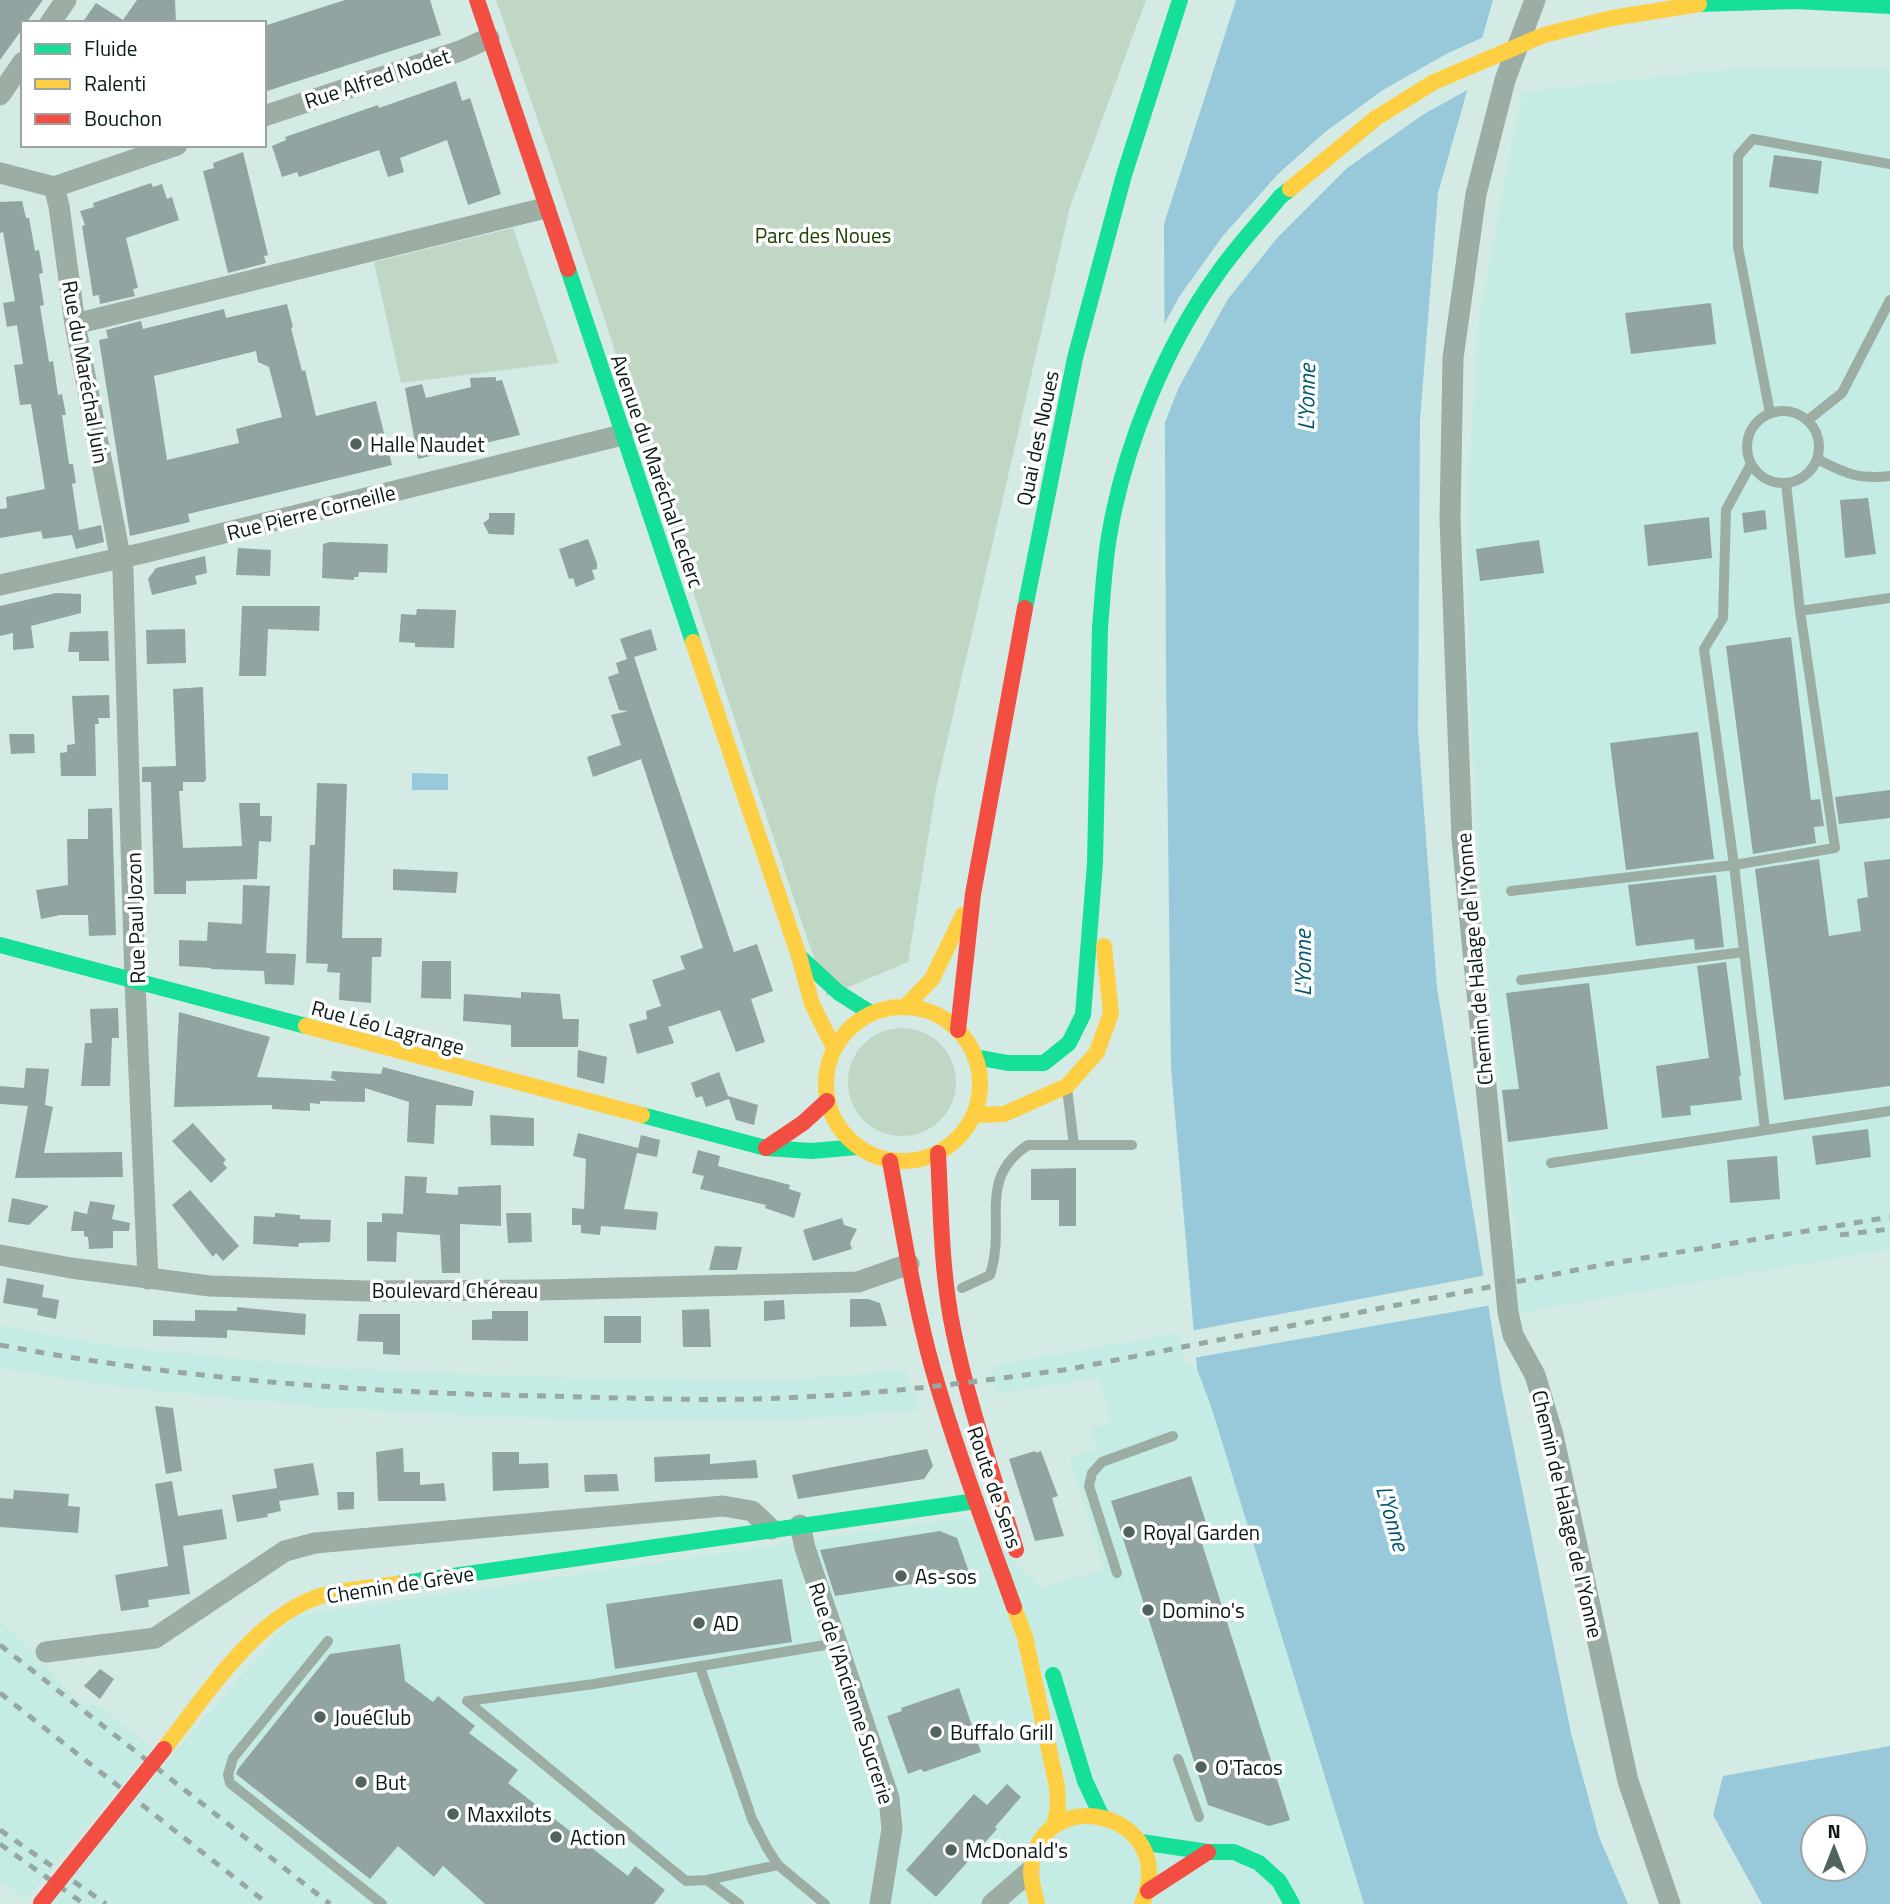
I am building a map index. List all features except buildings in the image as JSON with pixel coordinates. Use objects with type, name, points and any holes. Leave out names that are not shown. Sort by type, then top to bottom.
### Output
[{"type":"main road","name":"Avenue du Maréchal Leclerc","points":[[477,0],[799,956],[804,984],[815,1015],[834,1048]]},
{"type":"main road","name":"Quai des Noues","points":[[973,894],[1033,563],[1075,358],[1124,175],[1180,0]]},
{"type":"main road","points":[[975,1057],[1008,1063],[1044,1063],[1069,1043],[1083,1015],[1095,863],[1100,627],[1110,531],[1132,445],[1184,326],[1216,275],[1280,197],[1376,118],[1434,82],[1544,36],[1612,18],[1699,4],[1796,1],[1890,6]]},
{"type":"main road","points":[[974,1115],[1004,1114],[1067,1086],[1097,1052],[1111,1013],[1095,863]]},
{"type":"main road","points":[[905,1007],[932,979],[973,894]]},
{"type":"main road","points":[[958,1030],[973,894]]},
{"type":"main road","name":"Rue Léo Lagrange","points":[[0,944],[766,1148],[819,1152],[858,1147]]},
{"type":"main road","points":[[799,956],[839,993],[872,1013]]},
{"type":"main road","points":[[905,1007],[925,1010],[943,1018],[958,1030],[975,1057],[980,1076],[980,1096],[974,1115],[959,1137],[938,1153],[915,1161],[890,1161],[873,1156],[844,1135],[833,1119],[825,1083],[827,1065],[844,1034],[856,1022],[872,1013],[905,1007]]},
{"type":"main road","points":[[766,1148],[803,1123],[827,1101]]},
{"type":"main road","name":"Route de Sens","points":[[938,1153],[944,1267],[952,1326],[961,1366],[1019,1560]]},
{"type":"main road","name":"Route de Sens","points":[[890,1161],[909,1264],[933,1369],[976,1501],[1025,1637],[1057,1787],[1058,1808],[1054,1826]]},
{"type":"main road","name":"Chemin de Grève","points":[[40,1904],[251,1640],[282,1613],[302,1602],[351,1590],[976,1501]]},
{"type":"main road","points":[[1047,1654],[1085,1781],[1101,1815]]},
{"type":"main road","points":[[1037,1904],[1031,1889],[1029,1872],[1033,1854],[1041,1838],[1054,1826],[1069,1818],[1085,1815],[1101,1815],[1116,1821],[1130,1829],[1140,1842],[1148,1858],[1150,1874],[1145,1898]]},
{"type":"main road","points":[[1140,1842],[1208,1852],[1234,1852],[1259,1863],[1279,1881],[1292,1904]]},
{"type":"main road","points":[[1145,1898],[1208,1852]]},
{"type":"street","points":[[51,21],[66,0]]},
{"type":"street","name":"Chemin de Halage de l'Yonne","points":[[1535,0],[1505,80],[1476,194],[1453,358],[1450,519],[1462,839],[1508,1312],[1513,1335],[1535,1375],[1553,1434],[1628,1782],[1670,1904]]},
{"type":"street","name":"Rue Alfred Nodet","points":[[266,115],[460,51],[489,38]]},
{"type":"street","points":[[0,95],[21,65]]},
{"type":"street","points":[[0,173],[54,187],[171,147]]},
{"type":"street","name":"Rue du Maréchal Juin","points":[[54,187],[75,324],[120,557]]},
{"type":"street","points":[[75,324],[545,208]]},
{"type":"street","name":"Rue Pierre Corneille","points":[[0,585],[143,553],[622,435]]},
{"type":"street","name":"Rue Paul Jozon","points":[[120,557],[124,584],[135,982],[148,1279]]},
{"type":"street","name":"Boulevard Chéreau","points":[[0,1255],[148,1279],[210,1286],[366,1291],[541,1290],[858,1282],[909,1264]]},
{"type":"street","name":"Chemin de Grève","points":[[46,1652],[155,1638],[285,1550],[315,1543],[723,1506],[752,1511],[771,1529]]},
{"type":"street","name":"Rue de l'Ancienne Sucrerie","points":[[800,1525],[805,1548],[889,1798],[892,1829],[880,1904]]},
{"type":"street","points":[[992,1904],[1029,1872]]},
{"type":"lane","points":[[1770,413],[1738,247],[1738,156],[1754,139],[1890,164]]},
{"type":"lane","points":[[1808,421],[1842,393],[1890,300]]},
{"type":"lane","points":[[1790,411],[1808,421],[1818,438],[1818,458],[1806,475],[1786,483],[1765,478],[1751,464],[1747,454],[1749,434],[1761,418],[1770,413],[1790,411]]},
{"type":"lane","points":[[1818,458],[1849,475],[1877,478],[1890,476]]},
{"type":"lane","points":[[1751,464],[1726,510],[1723,618],[1704,649],[1734,864],[1765,1130]]},
{"type":"lane","points":[[1511,891],[1734,864],[1835,848],[1800,611],[1786,483]]},
{"type":"lane","points":[[1800,611],[1890,598]]},
{"type":"lane","points":[[1521,981],[1744,952]]},
{"type":"lane","points":[[1067,1086],[1074,1144]]},
{"type":"lane","points":[[1551,1163],[1890,1111]]},
{"type":"lane","points":[[962,1288],[990,1275],[997,1256],[997,1184],[1003,1168],[1014,1154],[1028,1145],[1132,1145]]},
{"type":"lane","points":[[1117,1573],[1089,1486],[1092,1473],[1102,1462],[1173,1436]]},
{"type":"lane","points":[[328,1641],[233,1758],[228,1775],[230,1783],[382,1904]]},
{"type":"lane","points":[[778,1865],[706,1880],[686,1881],[467,1701],[700,1667],[837,1643]]},
{"type":"lane","points":[[700,1667],[752,1819],[778,1865],[825,1904]]},
{"type":"lane","points":[[1178,1759],[1199,1817]]},
{"type":"lane","points":[[706,1880],[739,1904]]},
{"type":"shaded area","points":[[1729,69],[1890,69],[1890,1249],[1513,1314],[1507,1251],[1517,1248],[1484,935],[1469,687],[1467,496],[1480,313],[1522,92]]},
{"type":"shaded area","points":[[0,1325],[111,1346],[334,1368],[570,1378],[789,1380],[906,1370],[920,1410],[795,1420],[571,1420],[330,1408],[104,1385],[0,1368]]},
{"type":"shaded area","points":[[1179,1333],[1184,1360],[1197,1369],[1211,1406],[1364,1904],[50,1904],[168,1760],[294,1616],[969,1517],[1041,1587],[1104,1569],[1070,1457],[1097,1449],[1090,1428],[1111,1422],[1099,1378],[996,1394],[991,1371],[996,1365]]},
{"type":"shaded area","points":[[0,1622],[86,1707],[97,1705],[153,1748],[25,1900],[0,1881]]},
{"type":"green space","name":"Parc des Noues","points":[[496,0],[1146,0],[1070,207],[936,789],[908,962],[827,996],[581,248]]},
{"type":"green space","points":[[513,228],[559,363],[401,383],[374,262]]},
{"type":"green space","points":[[902,1028],[923,1032],[940,1044],[952,1061],[956,1082],[952,1103],[940,1120],[923,1132],[902,1136],[881,1132],[864,1120],[852,1103],[848,1082],[852,1061],[864,1044],[881,1032]]},
{"type":"water","name":"L'Yonne","points":[[1236,0],[1493,0],[1438,193],[1420,420],[1418,730],[1437,988],[1502,1390],[1571,1733],[1599,1837],[1628,1904],[1364,1904],[1211,1406],[1197,1369],[1171,1068],[1164,224]]},
{"type":"water","points":[[412,773],[448,774],[448,790],[412,790]]},
{"type":"water","points":[[1890,1746],[1890,1904],[1762,1904],[1713,1815],[1723,1776]]},
{"type":"pier","points":[[1486,36],[1471,88],[1424,114],[1347,168],[1278,237],[1228,299],[1179,387],[1161,433],[1161,330],[1179,297],[1222,237],[1278,174],[1325,132],[1383,90],[1446,54]]},
{"type":"pier","points":[[1487,1275],[1492,1305],[1193,1358],[1190,1331]]},
{"type":"railway","points":[[0,1345],[204,1375],[410,1392],[675,1399],[869,1393],[1070,1369],[1602,1265],[1890,1217]]},
{"type":"railway","points":[[1840,1235],[1890,1229]]},
{"type":"railway","points":[[0,1645],[330,1904]]},
{"type":"railway","points":[[0,1693],[268,1904]]},
{"type":"railway","points":[[0,1830],[106,1904]]},
{"type":"railway","points":[[0,1844],[84,1904]]},
{"type":"traffic: fast","points":[[1025,608],[1075,358],[1124,175],[1180,0]]},
{"type":"traffic: fast","points":[[1699,4],[1796,1],[1890,6]]},
{"type":"traffic: fast","points":[[1100,627],[1106,555],[1117,498],[1137,431],[1164,365],[1197,304],[1216,276],[1280,197],[1290,189]]},
{"type":"traffic: fast","points":[[568,269],[693,642]]},
{"type":"traffic: fast","points":[[975,1057],[1008,1063],[1044,1063],[1069,1043],[1083,1015],[1095,863],[1100,627]]},
{"type":"traffic: fast","points":[[0,945],[306,1026]]},
{"type":"traffic: fast","points":[[799,956],[839,993],[871,1013]]},
{"type":"traffic: fast","points":[[642,1115],[766,1148],[812,1151],[858,1147]]},
{"type":"traffic: fast","points":[[397,1584],[976,1501]]},
{"type":"traffic: fast","points":[[1053,1675],[1085,1781],[1101,1815]]},
{"type":"traffic: fast","points":[[1141,1842],[1208,1852],[1234,1852],[1259,1863],[1279,1881],[1292,1904]]},
{"type":"traffic: slow","points":[[1290,189],[1376,118],[1434,82],[1544,35],[1612,18],[1699,4]]},
{"type":"traffic: slow","points":[[693,642],[799,956],[812,1004],[834,1048]]},
{"type":"traffic: slow","points":[[905,1007],[932,979],[963,915]]},
{"type":"traffic: slow","points":[[974,1115],[1004,1114],[1067,1086],[1097,1052],[1111,1013],[1104,946]]},
{"type":"traffic: slow","points":[[903,1007],[933,1013],[958,1029],[974,1054],[980,1084],[974,1114],[958,1139],[933,1155],[903,1161],[873,1155],[848,1139],[832,1114],[826,1084],[832,1054],[848,1029],[873,1013],[903,1007]]},
{"type":"traffic: slow","points":[[306,1026],[642,1115]]},
{"type":"traffic: slow","points":[[164,1749],[236,1658],[279,1618],[303,1603],[328,1594],[397,1584]]},
{"type":"traffic: slow","points":[[1014,1607],[1025,1637],[1057,1787],[1058,1808],[1054,1826]]},
{"type":"traffic: slow","points":[[1037,1904],[1031,1872],[1039,1843],[1056,1824],[1079,1817],[1104,1818],[1126,1829],[1142,1847],[1149,1872],[1142,1904]]},
{"type":"traffic: jam","points":[[477,0],[568,269]]},
{"type":"traffic: jam","points":[[958,1030],[973,894],[1025,608]]},
{"type":"traffic: jam","points":[[766,1148],[803,1123],[827,1101]]},
{"type":"traffic: jam","points":[[938,1153],[944,1263],[953,1329],[974,1413],[1016,1550]]},
{"type":"traffic: jam","points":[[890,1161],[914,1292],[933,1370],[961,1460],[1014,1607]]},
{"type":"traffic: jam","points":[[41,1903],[164,1749]]},
{"type":"traffic: jam","points":[[1148,1891],[1208,1852]]},
{"type":"place","name":"Halle Naudet","points":[[356,444]]},
{"type":"place","name":"Royal Garden","points":[[1129,1532]]},
{"type":"place","name":"As-sos","points":[[901,1576]]},
{"type":"place","name":"Domino's","points":[[1148,1610]]},
{"type":"place","name":"AD","points":[[699,1623]]},
{"type":"place","name":"JouéClub","points":[[320,1717]]},
{"type":"place","name":"Buffalo Grill","points":[[936,1732]]},
{"type":"place","name":"O'Tacos","points":[[1201,1767]]},
{"type":"place","name":"But","points":[[361,1782]]},
{"type":"place","name":"Maxxilots","points":[[453,1814]]},
{"type":"place","name":"Action","points":[[556,1837]]},
{"type":"place","name":"McDonald's","points":[[951,1850]]}]
